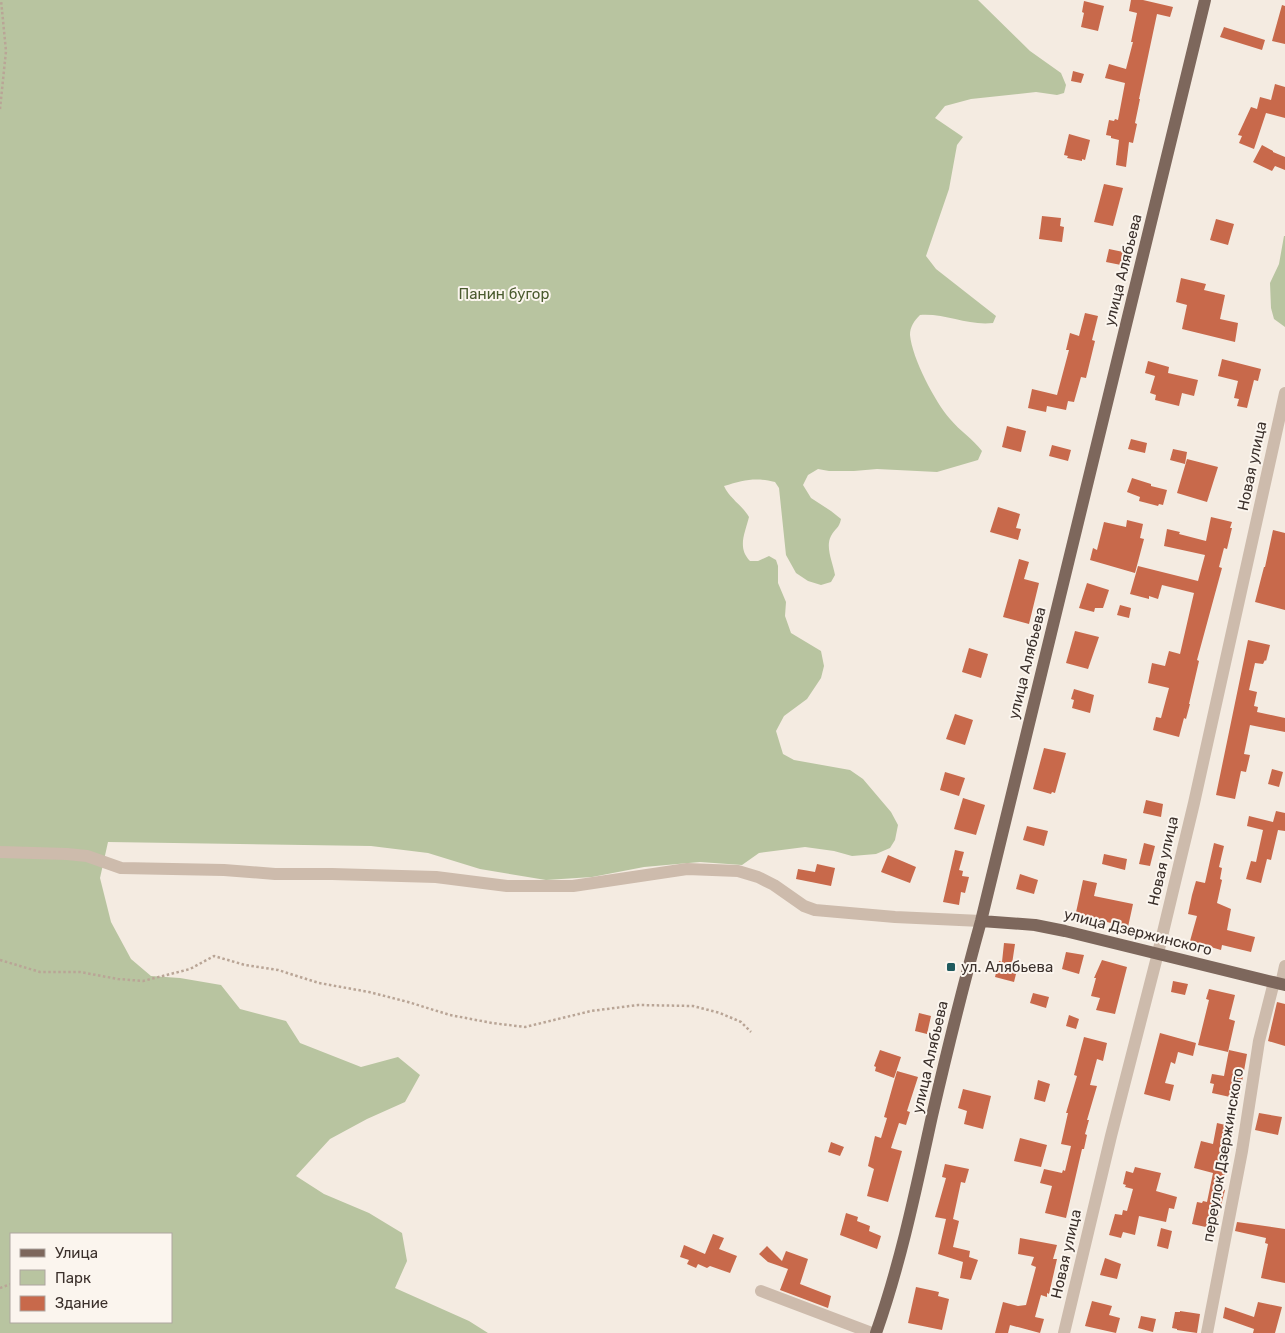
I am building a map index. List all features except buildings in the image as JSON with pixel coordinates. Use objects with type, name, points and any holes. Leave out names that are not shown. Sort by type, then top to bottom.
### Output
[{"type":"main road","name":"улица Алябьева","points":[[876,1333],[900,1256],[958,1005],[981,921],[1205,0]]},
{"type":"main road","name":"улица Дзержинского","points":[[981,921],[1034,925],[1097,938],[1280,984]]},
{"type":"street","name":"Новая улица","points":[[1064,1333],[1200,775],[1285,394]]},
{"type":"street","points":[[0,852],[87,856],[121,868],[224,870],[275,874],[436,877],[506,886],[573,886],[687,869],[738,871],[758,877],[774,885],[804,906],[815,910],[895,917],[981,921]]},
{"type":"street","name":"переулок Дзержинского","points":[[1207,1333],[1242,1151],[1259,1041],[1285,966]]},
{"type":"street","points":[[761,1291],[872,1333]]},
{"type":"path","points":[[0,109],[6,50],[1,0]]},
{"type":"path","points":[[0,960],[40,972],[80,972],[118,979],[143,981],[190,969],[214,956],[245,965],[278,970],[319,983],[379,994],[450,1015],[492,1023],[525,1027],[591,1011],[638,1005],[693,1006],[720,1013],[741,1022],[751,1032]]},
{"type":"green space","name":"Панин бугор","points":[[0,0],[978,0],[1030,51],[1061,73],[1066,85],[1064,93],[1057,95],[1036,92],[971,99],[945,106],[935,118],[963,137],[957,145],[949,189],[926,256],[936,269],[996,316],[993,323],[975,323],[938,316],[920,315],[913,324],[910,335],[915,355],[931,391],[950,419],[982,451],[978,460],[937,472],[877,469],[829,471],[818,469],[808,475],[803,485],[811,498],[841,519],[829,540],[830,555],[835,575],[831,582],[821,585],[808,581],[796,573],[786,555],[779,488],[775,482],[750,480],[724,486],[729,495],[749,517],[743,540],[746,556],[750,561],[758,561],[769,556],[776,560],[778,583],[786,602],[785,616],[791,633],[821,651],[824,666],[821,678],[807,699],[784,716],[776,731],[783,754],[794,760],[850,770],[863,779],[891,812],[898,825],[895,840],[890,848],[876,854],[852,856],[834,851],[805,847],[759,853],[742,865],[700,862],[644,867],[592,877],[546,880],[480,869],[428,853],[371,846],[108,842],[100,878],[111,922],[131,959],[151,976],[180,978],[221,985],[240,1009],[286,1021],[300,1043],[361,1067],[398,1057],[420,1075],[405,1102],[367,1119],[330,1139],[296,1176],[324,1194],[369,1213],[402,1233],[407,1261],[395,1288],[469,1321],[488,1333],[0,1333]]},
{"type":"green space","points":[[1284,236],[1285,327],[1274,319],[1271,308],[1270,283],[1279,264]]},
{"type":"place","name":"ул. Алябьева","points":[[951,967]]}]
